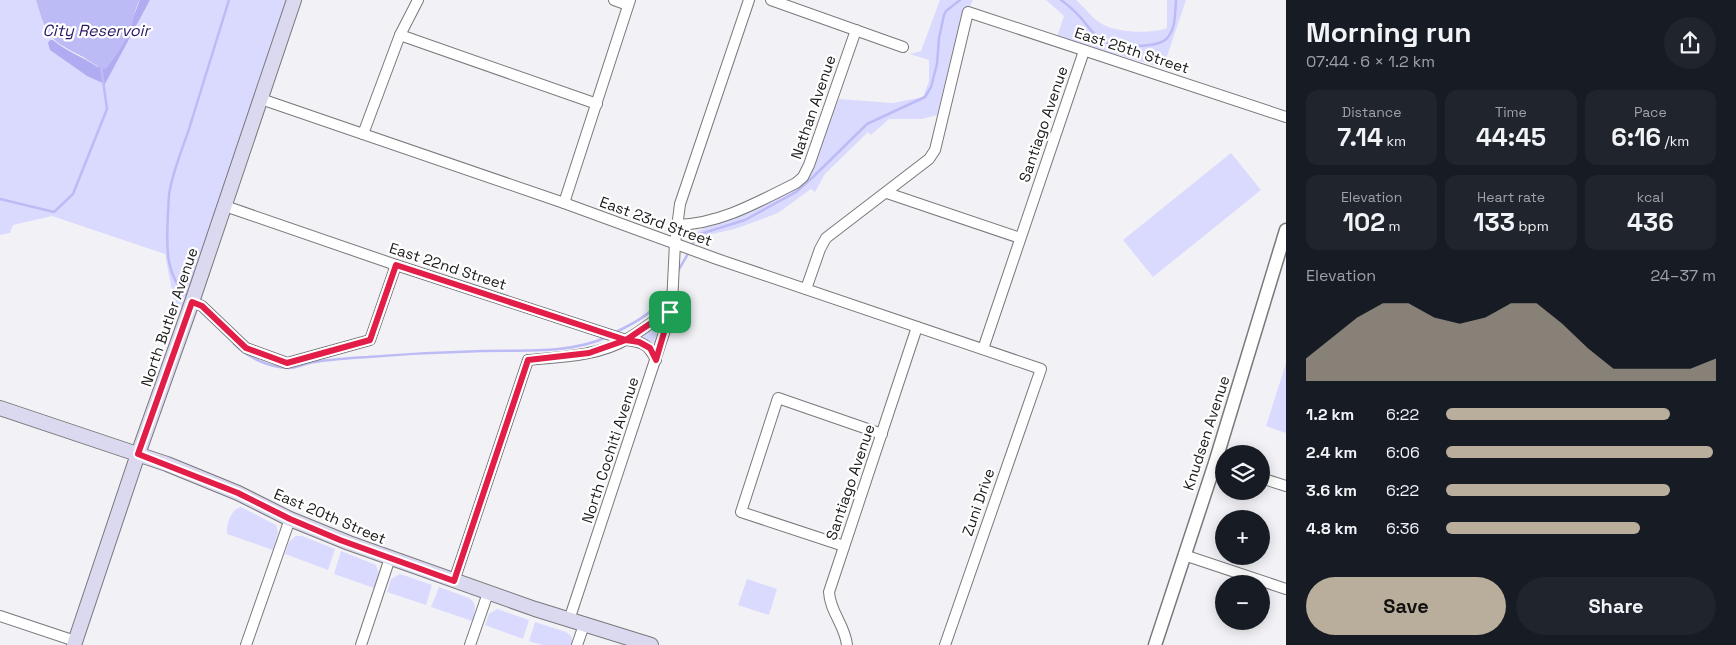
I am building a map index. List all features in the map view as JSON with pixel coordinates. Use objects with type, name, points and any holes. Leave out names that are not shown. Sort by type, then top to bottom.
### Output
[{"type":"main road","name":"North Butler Avenue","points":[[75,643],[294,0]]},
{"type":"main road","name":"East 20th Street","points":[[0,408],[138,454],[238,493],[290,519],[340,540],[488,593],[651,645]]},
{"type":"street","points":[[364,134],[400,35],[418,0]]},
{"type":"street","points":[[564,203],[629,2],[614,0]]},
{"type":"street","name":"North Cochiti Avenue","points":[[568,620],[656,360],[670,312],[680,204],[749,0]]},
{"type":"street","points":[[771,0],[903,47]]},
{"type":"street","name":"East 25th Street","points":[[887,193],[929,159],[935,150],[968,12],[1286,117]]},
{"type":"street","name":"Nathan Avenue","points":[[677,225],[691,225],[740,211],[796,183],[803,177],[809,166],[856,30]]},
{"type":"street","points":[[400,35],[597,104]]},
{"type":"street","name":"Santiago Avenue","points":[[983,349],[1084,51]]},
{"type":"street","name":"East 23rd Street","points":[[261,99],[564,203],[806,290],[1041,369]]},
{"type":"street","points":[[806,290],[820,249],[826,238],[887,193],[1020,238]]},
{"type":"street","name":"East 22nd Street","points":[[225,206],[396,265],[626,340],[639,342],[650,348],[656,360]]},
{"type":"street","name":"Knudsen Avenue","points":[[1224,445],[1286,230]]},
{"type":"street","points":[[192,302],[202,306],[246,348],[287,363],[370,340],[396,265]]},
{"type":"street","points":[[454,581],[528,360],[589,353],[626,340],[670,312]]},
{"type":"street","name":"Santiago Avenue","points":[[847,645],[845,633],[833,612],[830,599],[831,585],[918,327]]},
{"type":"street","name":"Zuni Drive","points":[[945,645],[1041,369]]},
{"type":"street","points":[[844,546],[741,512],[778,398],[882,434]]},
{"type":"street","name":"Knudsen Avenue","points":[[1154,645],[1184,555],[1215,474]]},
{"type":"street","points":[[1270,481],[1286,486]]},
{"type":"street","points":[[246,645],[290,519]]},
{"type":"street","points":[[1184,555],[1286,589]]},
{"type":"street","points":[[360,645],[390,558]]},
{"type":"street","points":[[470,645],[488,593]]},
{"type":"street","points":[[0,616],[75,643]]},
{"type":"street","points":[[577,645],[584,625]]},
{"type":"shaded area","points":[[0,0],[36,0],[44,27],[53,40],[50,40],[105,84],[150,0],[286,0],[183,309],[175,307],[165,254],[52,216],[13,225],[10,233],[0,235]]},
{"type":"shaded area","points":[[140,0],[150,0],[105,84],[87,76],[50,50],[48,43],[50,40],[53,40],[98,67],[134,15]]},
{"type":"shaded area","points":[[940,0],[973,0],[961,16],[937,115],[922,119],[889,119],[871,135],[868,132],[825,174],[815,192],[811,189],[778,213],[735,229],[703,236],[698,241],[690,237],[713,223],[736,218],[797,187],[839,99],[893,103],[923,97],[929,81],[929,60],[910,54],[921,51]]},
{"type":"shaded area","points":[[1046,0],[1076,0],[1099,22],[1108,27],[1125,31],[1144,32],[1167,28],[1167,0],[1186,0],[1163,68],[1057,37],[1064,16]]},
{"type":"shaded area","points":[[1231,153],[1261,190],[1153,277],[1123,240]]},
{"type":"shaded area","points":[[657,324],[660,327],[652,345],[641,337]]},
{"type":"shaded area","points":[[1286,363],[1286,433],[1266,426]]},
{"type":"shaded area","points":[[241,507],[276,525],[278,532],[273,550],[227,534],[230,517],[237,508]]},
{"type":"shaded area","points":[[296,536],[302,536],[335,549],[328,570],[285,554],[289,542]]},
{"type":"shaded area","points":[[341,551],[376,565],[379,575],[374,588],[334,574]]},
{"type":"shaded area","points":[[400,574],[432,585],[426,605],[387,592],[391,579]]},
{"type":"shaded area","points":[[747,579],[777,589],[769,615],[738,605]]},
{"type":"shaded area","points":[[439,587],[472,600],[475,608],[472,621],[431,607]]},
{"type":"shaded area","points":[[497,609],[529,620],[523,639],[485,625],[489,614]]},
{"type":"shaded area","points":[[535,622],[566,632],[571,636],[573,645],[542,645],[529,641]]},
{"type":"water","name":"City Reservoir","points":[[36,0],[140,0],[128,36],[107,68],[104,69],[62,46],[50,36],[46,30]]},
{"type":"waterway","points":[[188,297],[174,278],[168,257],[169,192],[229,0]]},
{"type":"waterway","points":[[691,247],[696,237],[700,234],[745,220],[796,192],[867,124],[925,97],[931,87],[937,64],[939,38],[944,15],[946,11],[960,0]]},
{"type":"waterway","points":[[1061,0],[1099,38],[1108,43],[1126,46],[1156,44],[1168,37],[1174,24],[1176,0]]},
{"type":"waterway","points":[[0,199],[54,212],[73,194],[107,109],[101,66]]},
{"type":"waterway","points":[[678,271],[689,252]]},
{"type":"waterway","points":[[616,332],[646,315],[659,303],[669,289]]},
{"type":"waterway","points":[[234,344],[259,361],[281,368],[289,368],[348,358],[562,349],[607,337]]},
{"type":"route","points":[[670,312],[626,340],[396,265],[370,340],[287,363],[246,348],[202,306],[192,302],[138,454],[238,493],[290,519],[340,540],[454,581],[528,360],[589,353],[626,340],[639,342],[650,348],[656,360],[670,312]]}]
